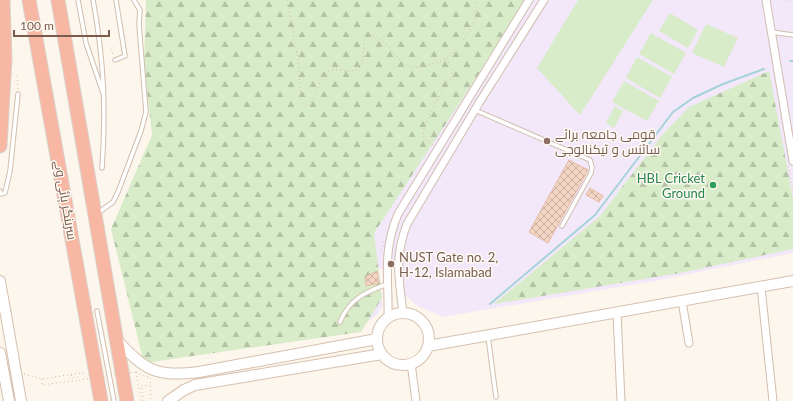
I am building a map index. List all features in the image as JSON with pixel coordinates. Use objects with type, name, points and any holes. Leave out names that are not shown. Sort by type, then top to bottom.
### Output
[{"type":"highway","points":[[0,146],[5,58],[3,0]]},
{"type":"highway","name":"سرینگر ہائی وے","points":[[29,0],[102,401]]},
{"type":"highway","name":"سرینگر ہائی وے","points":[[58,0],[127,401]]},
{"type":"main road","points":[[0,281],[21,401]]},
{"type":"main road","points":[[428,346],[793,281]]},
{"type":"main road","points":[[403,313],[415,316],[424,324],[428,338],[428,346],[424,353],[411,363],[395,364],[382,354],[377,340],[380,327],[388,318],[403,313]]},
{"type":"main road","points":[[116,339],[150,374],[199,372],[377,340]]},
{"type":"main road","points":[[0,354],[9,401]]},
{"type":"main road","points":[[168,401],[184,390],[195,385],[382,354]]},
{"type":"street","points":[[388,318],[387,253],[392,227],[398,214],[437,148],[529,0]]},
{"type":"street","points":[[403,313],[397,261],[402,236],[414,210],[544,0]]},
{"type":"street","points":[[766,0],[793,161]]},
{"type":"street","points":[[469,98],[477,106]]},
{"type":"street","points":[[761,287],[773,401]]},
{"type":"street","points":[[682,301],[689,343]]},
{"type":"street","points":[[617,313],[621,401]]},
{"type":"street","points":[[411,363],[416,401]]},
{"type":"lane","points":[[78,0],[86,43],[105,98]]},
{"type":"lane","points":[[93,0],[103,60],[106,118],[102,168]]},
{"type":"lane","points":[[114,60],[125,56],[116,0]]},
{"type":"lane","points":[[95,214],[113,202],[141,131],[146,112],[139,24],[140,10],[134,0]]},
{"type":"lane","points":[[771,32],[793,35]]},
{"type":"lane","points":[[0,190],[0,194],[4,193],[10,171],[18,94]]},
{"type":"lane","points":[[477,106],[590,160],[592,167],[590,173],[562,226]]},
{"type":"lane","points":[[340,322],[348,306],[356,298],[388,284]]},
{"type":"lane","points":[[97,311],[114,401]]},
{"type":"lane","points":[[488,335],[496,397]]},
{"type":"path","points":[[287,0],[298,60],[301,100],[305,106],[309,105],[315,99],[321,80],[327,72],[332,70],[349,72],[360,67],[362,63],[363,42],[366,36],[371,35],[378,37],[394,56],[410,67],[423,67],[429,63],[447,59],[468,32],[476,18],[477,7],[475,0]]},
{"type":"path","points":[[786,0],[793,2]]},
{"type":"path","points":[[111,49],[114,60]]},
{"type":"path","points":[[437,148],[425,139],[423,134],[429,114],[445,85],[453,76],[453,71],[447,59]]},
{"type":"path","points":[[17,76],[18,94]]},
{"type":"path","points":[[17,374],[28,374],[42,379],[96,371]]},
{"type":"path","points":[[42,379],[42,385],[136,372],[150,374],[151,401]]},
{"type":"path","points":[[136,372],[141,401]]},
{"type":"path","points":[[72,375],[72,378],[78,377],[79,380]]},
{"type":"path","points":[[144,401],[141,386],[151,385]]},
{"type":"shaded area","name":"قومی جامعہ برائے سائنس و ٹیکنالوجی","points":[[278,0],[793,0],[793,253],[654,281],[443,317],[418,306],[403,294],[400,266],[379,269],[383,306],[378,314],[365,324]]},
{"type":"green space","points":[[145,0],[525,0],[476,78],[374,233],[382,298],[361,332],[144,363],[111,229],[152,135],[144,64]]},
{"type":"green space","points":[[578,0],[653,0],[580,115],[537,68]]},
{"type":"green space","points":[[670,13],[698,30],[688,48],[659,31]]},
{"type":"green space","points":[[706,24],[738,38],[724,67],[692,53]]},
{"type":"green space","points":[[651,33],[686,53],[674,74],[639,54]]},
{"type":"green space","points":[[637,57],[672,77],[660,98],[626,78]]},
{"type":"green space","points":[[769,71],[793,198],[793,249],[680,273],[494,304],[600,216],[662,135],[689,107]]},
{"type":"green space","points":[[624,81],[659,101],[647,121],[612,102]]},
{"type":"green space","points":[[615,106],[623,111],[614,128],[606,123]]},
{"type":"building","points":[[569,160],[588,170],[548,243],[529,232]]},
{"type":"building","points":[[590,188],[603,196],[599,202],[586,195]]},
{"type":"building","points":[[377,271],[379,283],[366,286],[365,277]]},
{"type":"waterway","points":[[490,304],[595,215],[673,112],[693,98],[723,84],[764,69]]},
{"type":"place","name":"قومی جامعہ برائے سائنس و ٹیکنالوجی","points":[[547,141]]},
{"type":"place","name":"HBL Cricket Ground","points":[[713,185]]},
{"type":"place","name":"NUST Gate no. 2, H-12, Islamabad","points":[[391,264]]}]
